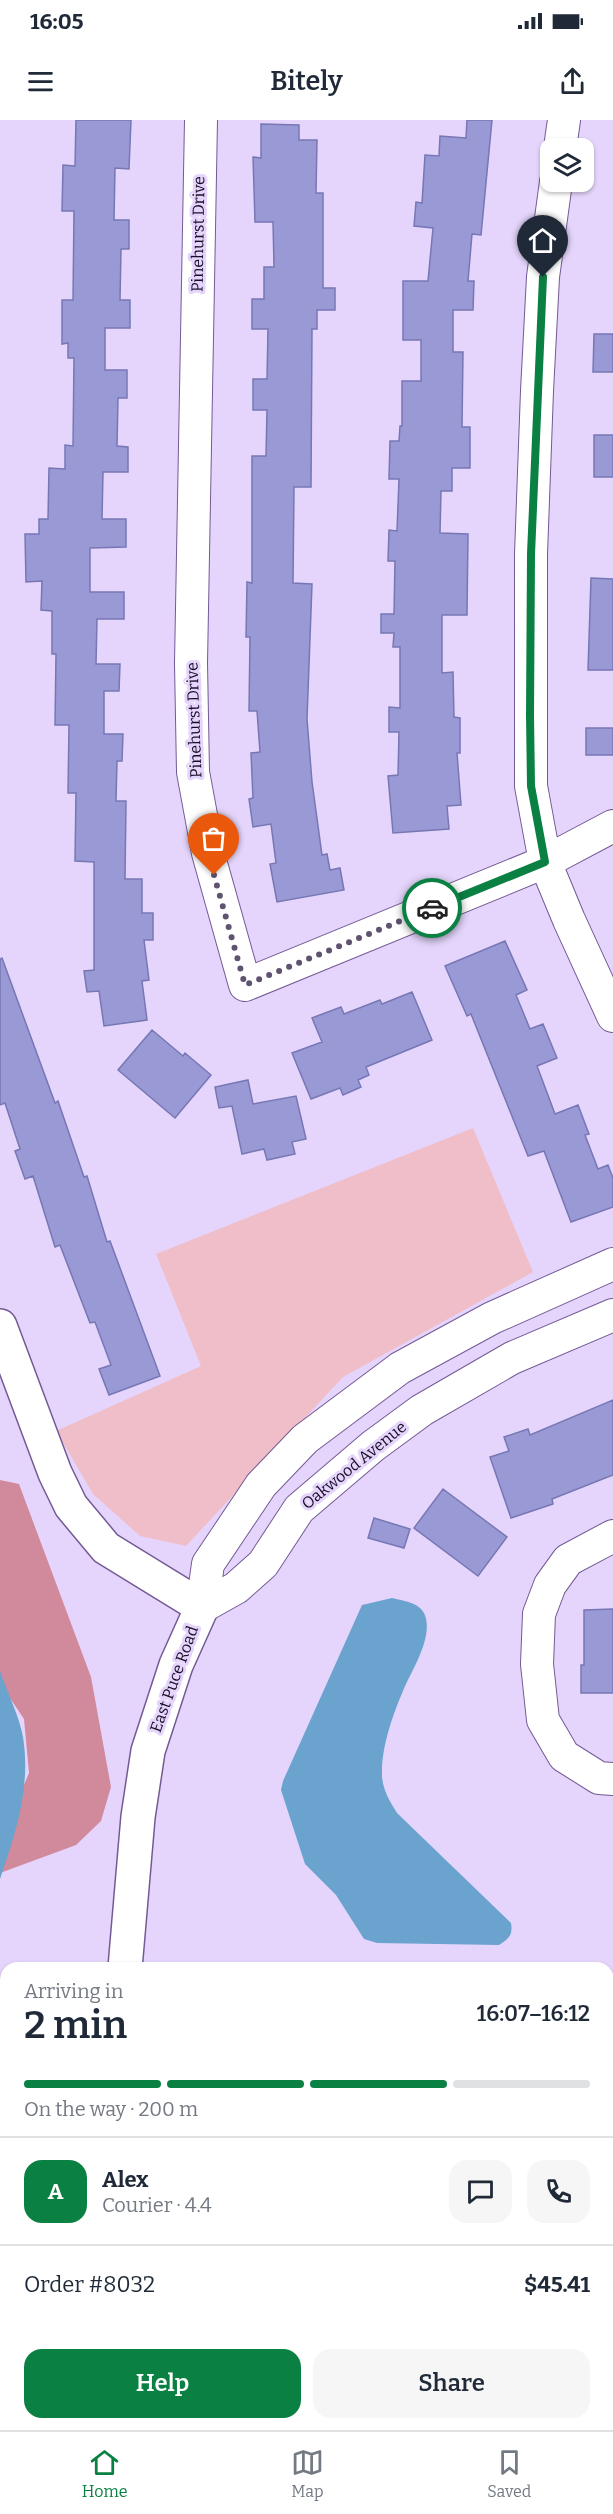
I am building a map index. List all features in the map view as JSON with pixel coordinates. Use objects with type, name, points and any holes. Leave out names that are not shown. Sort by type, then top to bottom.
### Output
[{"type":"main road","name":"East Puce Road","points":[[0,1326],[55,1473],[71,1506],[106,1548],[202,1607],[176,1665],[148,1751],[138,1817],[126,1962]]},
{"type":"street","name":"Pinehurst Drive","points":[[201,120],[191,663],[193,772],[208,853],[245,985],[545,862],[613,826]]},
{"type":"street","points":[[561,138],[564,120]]},
{"type":"street","points":[[555,192],[543,277],[531,554],[531,786],[545,862],[613,1016]]},
{"type":"street","points":[[202,1607],[208,1564],[261,1485],[304,1439],[400,1368],[492,1318],[613,1264]]},
{"type":"street","name":"Oakwood Avenue","points":[[202,1607],[236,1588],[263,1564],[299,1509],[373,1446],[422,1410],[512,1358],[613,1314]]},
{"type":"street","points":[[613,1536],[568,1560],[550,1585],[539,1614],[537,1664],[543,1720],[564,1756],[599,1778],[613,1779]]},
{"type":"shaded area","points":[[473,1128],[533,1272],[343,1377],[186,1546],[140,1536],[93,1494],[56,1431],[201,1366],[156,1254]]},
{"type":"shaded area","points":[[0,1480],[19,1484],[91,1677],[111,1787],[101,1821],[76,1845],[0,1873],[0,1842],[29,1773],[24,1719],[0,1683]]},
{"type":"water","points":[[392,1598],[418,1606],[427,1622],[421,1653],[399,1700],[389,1730],[382,1761],[384,1788],[397,1813],[511,1923],[510,1936],[499,1945],[377,1943],[364,1939],[336,1895],[305,1864],[281,1790],[362,1605]]},
{"type":"water","points":[[0,1671],[23,1737],[25,1774],[16,1827],[0,1879]]},
{"type":"building","points":[[76,120],[131,120],[129,169],[115,168],[114,220],[129,220],[129,249],[121,249],[120,300],[130,300],[130,328],[105,328],[105,370],[127,370],[127,398],[118,398],[117,446],[128,447],[128,472],[103,472],[102,519],[126,519],[126,547],[90,548],[90,592],[124,592],[124,619],[97,619],[96,664],[120,664],[119,691],[104,691],[104,734],[123,734],[122,761],[117,761],[116,801],[126,801],[125,879],[142,879],[142,913],[153,913],[153,940],[144,940],[149,980],[142,981],[147,1020],[104,1026],[99,991],[87,992],[84,971],[94,970],[94,862],[75,861],[76,793],[68,793],[69,725],[55,725],[56,654],[52,654],[52,611],[41,610],[42,581],[26,582],[25,534],[39,534],[39,519],[48,519],[49,468],[65,469],[65,445],[73,446],[74,358],[68,358],[68,343],[62,344],[62,300],[73,300],[74,211],[62,211],[63,165],[75,166]]},
{"type":"building","points":[[467,120],[492,120],[481,235],[472,234],[468,281],[474,281],[473,310],[453,310],[453,352],[463,352],[462,427],[470,427],[470,468],[452,468],[452,491],[441,491],[440,533],[468,534],[467,615],[442,615],[442,673],[453,672],[454,717],[460,718],[460,753],[457,753],[461,805],[447,806],[449,829],[393,833],[388,776],[398,775],[399,732],[389,732],[389,707],[400,708],[400,647],[393,647],[394,633],[381,633],[381,614],[394,614],[395,561],[388,561],[389,530],[397,531],[399,479],[389,479],[390,441],[399,441],[400,426],[402,426],[402,381],[421,381],[421,340],[403,340],[403,281],[428,281],[433,228],[414,226],[416,202],[422,203],[425,155],[439,156],[440,136],[466,138]]},
{"type":"building","points":[[261,124],[299,125],[299,140],[317,140],[316,193],[323,193],[323,288],[335,288],[335,310],[317,310],[317,329],[312,329],[311,487],[294,487],[293,583],[312,584],[307,719],[312,782],[322,855],[327,854],[330,870],[340,868],[344,890],[277,902],[270,864],[276,863],[271,824],[253,827],[249,799],[253,798],[251,753],[260,752],[257,711],[249,711],[250,637],[246,637],[247,582],[252,583],[252,456],[266,456],[267,410],[253,410],[253,379],[267,379],[268,329],[252,329],[252,299],[264,299],[264,267],[274,267],[273,222],[255,222],[253,157],[261,158]]},
{"type":"building","points":[[594,334],[613,334],[613,372],[593,372]]},
{"type":"building","points":[[594,435],[613,435],[613,477],[594,477]]},
{"type":"building","points":[[591,578],[613,579],[613,670],[588,670]]},
{"type":"building","points":[[586,728],[613,728],[613,755],[586,755]]},
{"type":"building","points":[[505,941],[527,990],[516,995],[530,1029],[543,1024],[557,1058],[537,1066],[555,1114],[578,1105],[589,1134],[585,1135],[598,1169],[608,1165],[613,1178],[613,1207],[571,1222],[544,1151],[528,1156],[471,1014],[467,1016],[445,966]]},
{"type":"building","points":[[2,958],[55,1103],[58,1101],[84,1177],[87,1176],[107,1242],[110,1241],[160,1376],[109,1395],[99,1369],[111,1365],[95,1322],[90,1323],[60,1245],[55,1247],[33,1176],[25,1179],[15,1151],[20,1149],[5,1103],[0,1105],[0,959]]},
{"type":"building","points":[[412,992],[432,1040],[366,1067],[369,1075],[358,1080],[361,1087],[343,1095],[340,1088],[311,1099],[292,1053],[322,1042],[312,1018],[341,1007],[344,1014],[380,1000],[382,1004]]},
{"type":"building","points":[[152,1030],[183,1056],[185,1053],[211,1075],[175,1118],[118,1070]]},
{"type":"building","points":[[248,1080],[253,1104],[296,1096],[306,1139],[292,1142],[295,1154],[267,1160],[264,1149],[242,1154],[232,1106],[219,1108],[215,1087]]},
{"type":"building","points":[[613,1400],[613,1475],[552,1499],[553,1504],[511,1518],[490,1457],[509,1451],[504,1437],[528,1429],[530,1435]]},
{"type":"building","points":[[443,1489],[507,1537],[478,1576],[414,1528]]},
{"type":"building","points":[[374,1518],[410,1529],[404,1548],[368,1538]]},
{"type":"building","points":[[613,1609],[613,1693],[581,1693],[581,1665],[584,1665],[584,1610]]},
{"type":"way so far","points":[[214,875],[245,985],[432,908]]},
{"type":"route","points":[[432,908],[545,862],[531,786],[530,715],[531,554],[543,277]]}]
